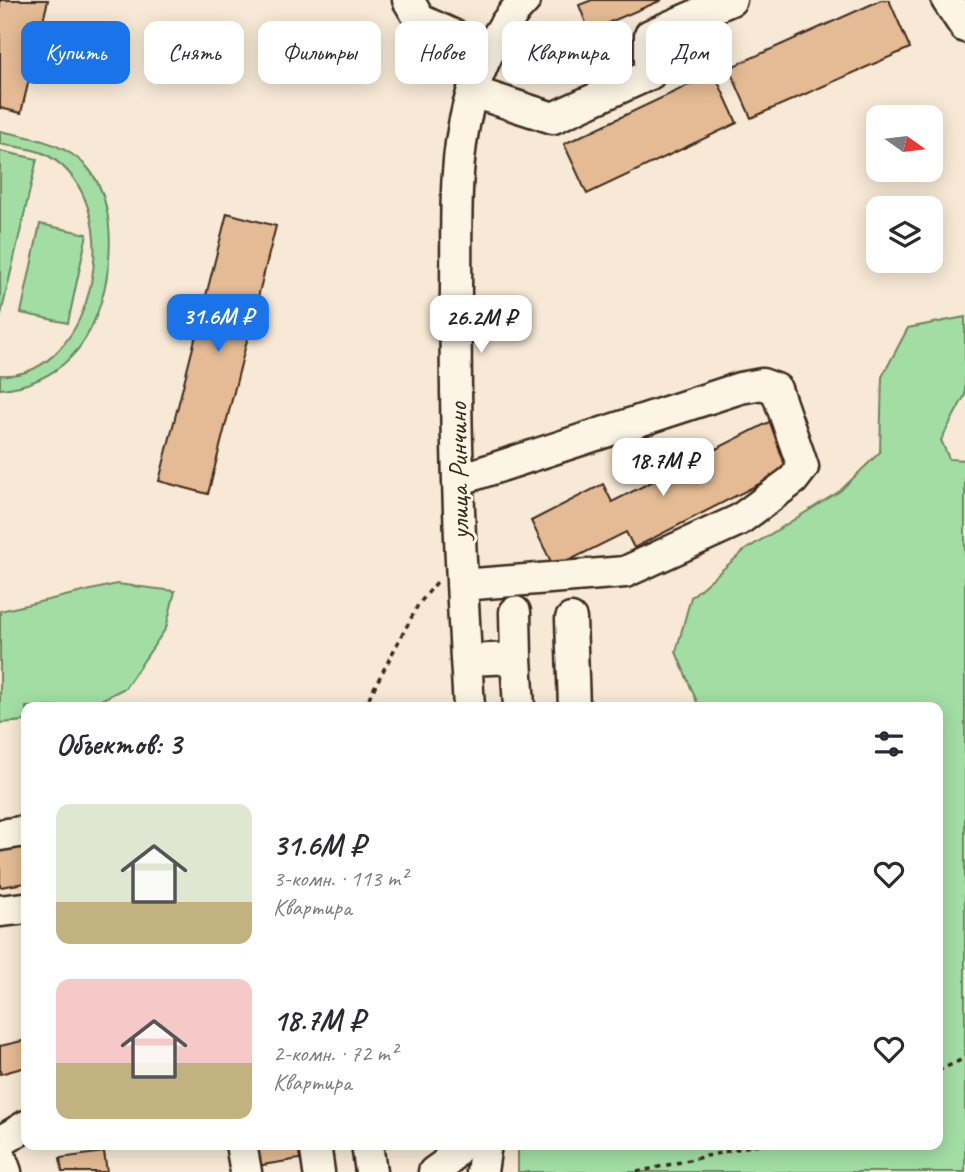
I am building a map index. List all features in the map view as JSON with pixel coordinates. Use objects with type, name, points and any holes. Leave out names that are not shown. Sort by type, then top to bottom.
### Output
[{"type":"street","name":"улица Ринчино","points":[[488,51],[524,0]]},
{"type":"street","points":[[473,92],[552,118],[650,74],[650,36],[731,0]]},
{"type":"street","points":[[947,0],[965,27]]},
{"type":"street","points":[[410,2],[422,21]]},
{"type":"street","name":"улица Ринчино","points":[[469,702],[458,480],[457,176],[468,107],[476,84]]},
{"type":"street","points":[[458,480],[740,388],[762,384],[776,389],[803,467],[793,480],[739,520],[625,572],[462,585]]},
{"type":"street","points":[[515,612],[519,702]]},
{"type":"street","points":[[571,619],[574,702]]},
{"type":"street","points":[[466,660],[516,657]]},
{"type":"street","points":[[0,835],[21,832]]},
{"type":"street","points":[[0,912],[21,909]]},
{"type":"street","points":[[0,1142],[21,1129]]},
{"type":"street","points":[[242,1150],[246,1172]]},
{"type":"street","points":[[316,1150],[319,1172]]},
{"type":"street","points":[[368,1150],[370,1172]]},
{"type":"street","points":[[434,1172],[444,1166],[456,1150]]},
{"type":"street","points":[[482,1172],[485,1150]]},
{"type":"street","points":[[0,1156],[6,1172]]},
{"type":"path","points":[[367,702],[418,605],[460,553]]},
{"type":"path","points":[[943,1069],[965,1058]]},
{"type":"path","points":[[637,1172],[733,1150]]},
{"type":"green space","points":[[0,131],[58,146],[87,167],[99,186],[107,209],[110,236],[104,291],[96,317],[85,339],[64,364],[47,375],[29,383],[0,389],[0,375],[32,369],[59,350],[79,320],[91,285],[94,247],[89,210],[73,178],[47,155],[0,144]]},
{"type":"green space","points":[[0,151],[37,159],[0,319]]},
{"type":"green space","points":[[40,224],[87,234],[68,323],[21,313]]},
{"type":"green space","points":[[965,317],[965,395],[941,440],[949,459],[965,460],[965,1172],[518,1172],[518,1150],[943,1150],[943,702],[697,702],[676,652],[691,597],[745,550],[840,491],[880,452],[882,377],[908,328]]},
{"type":"green space","points":[[117,584],[175,591],[166,628],[125,688],[97,702],[21,702],[21,721],[0,723],[0,611]]},
{"type":"building","points":[[0,0],[48,0],[43,21],[21,21],[21,84],[28,84],[21,113],[0,108]]},
{"type":"building","points":[[592,0],[662,0],[613,21],[585,21],[579,5]]},
{"type":"building","points":[[881,0],[889,0],[910,48],[751,118],[732,75],[732,67]]},
{"type":"building","points":[[691,84],[719,84],[737,123],[587,194],[564,144]]},
{"type":"building","points":[[227,213],[276,226],[208,494],[159,481]]},
{"type":"building","points":[[771,421],[794,466],[634,548],[626,532],[554,568],[531,521],[603,484],[612,502]]},
{"type":"building","points":[[21,838],[21,884],[0,887],[0,842]]},
{"type":"building","points":[[21,1041],[21,1068],[0,1074],[0,1046]]},
{"type":"building","points":[[254,1150],[299,1150],[300,1159],[256,1166]]},
{"type":"building","points":[[104,1152],[107,1172],[62,1172],[60,1158]]}]
